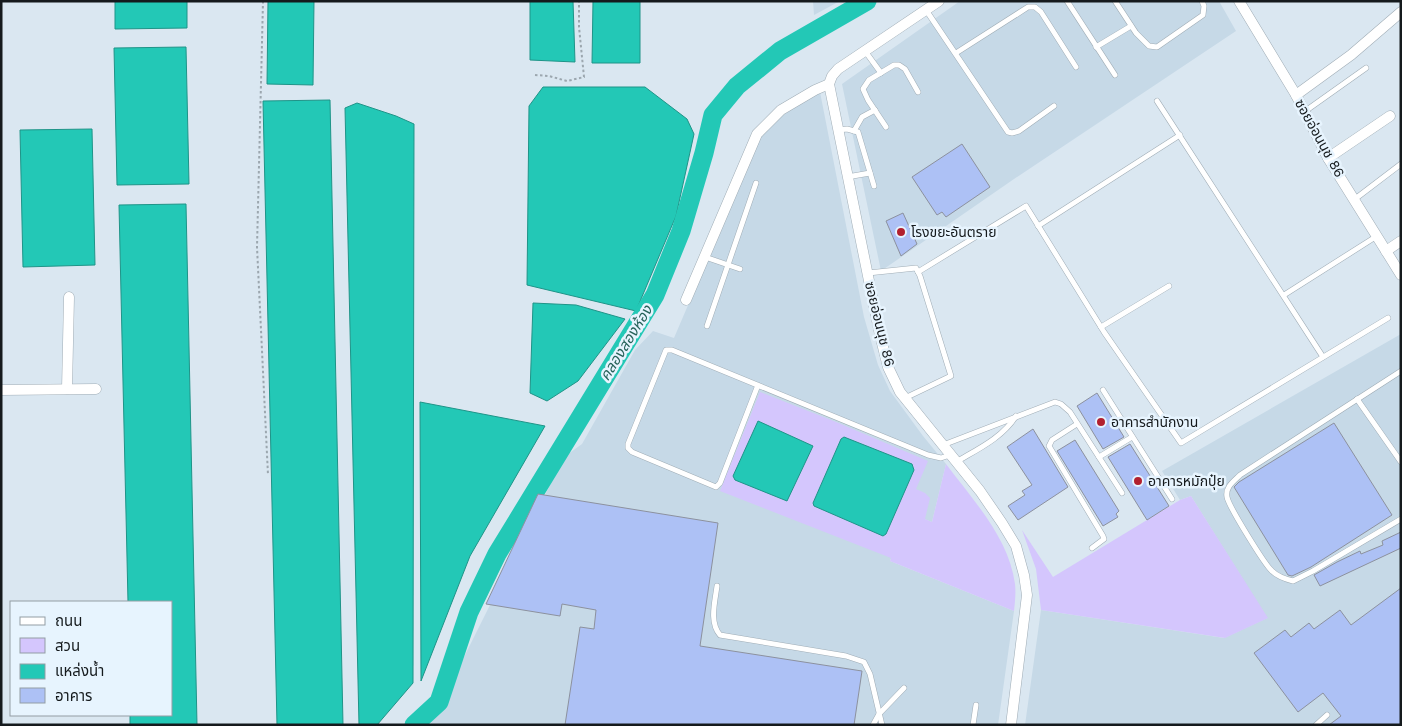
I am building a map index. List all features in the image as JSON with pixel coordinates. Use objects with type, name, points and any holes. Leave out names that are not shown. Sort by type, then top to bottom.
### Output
[{"type":"street","points":[[686,300],[757,134],[781,110],[829,84],[832,76],[838,69],[939,1]]},
{"type":"street","name":"ซอยอ่อนนุช 86","points":[[1239,1],[1296,95],[1328,158],[1401,275]]},
{"type":"street","points":[[1296,95],[1350,55],[1401,12]]},
{"type":"street","name":"ซอยอ่อนนุช 86","points":[[829,84],[888,367],[905,398],[980,491],[1016,546],[1027,595],[1011,725]]},
{"type":"street","points":[[1328,158],[1390,116]]},
{"type":"street","points":[[1386,251],[1401,241]]},
{"type":"street","points":[[67,389],[69,297]]},
{"type":"street","points":[[1,390],[96,389]]},
{"type":"lane","points":[[1067,1],[1115,75]]},
{"type":"lane","points":[[1115,1],[1136,33],[1149,46],[1157,47],[1203,15],[1204,6],[1202,1]]},
{"type":"lane","points":[[956,54],[1028,7],[1035,7],[1041,12],[1076,67]]},
{"type":"lane","points":[[926,10],[1008,132],[1018,131],[1054,106]]},
{"type":"lane","points":[[1096,47],[1131,26]]},
{"type":"lane","points":[[865,51],[881,73]]},
{"type":"lane","points":[[886,127],[863,89],[870,80],[894,65],[899,65],[904,69],[918,92]]},
{"type":"lane","points":[[1304,113],[1366,68]]},
{"type":"lane","points":[[1157,100],[1323,357]]},
{"type":"lane","points":[[854,131],[862,117],[875,110]]},
{"type":"lane","points":[[838,130],[847,129],[858,132],[874,186]]},
{"type":"lane","points":[[1038,226],[1180,135]]},
{"type":"lane","points":[[1355,199],[1401,164]]},
{"type":"lane","points":[[847,177],[870,173]]},
{"type":"lane","points":[[706,326],[756,183]]},
{"type":"lane","points":[[918,272],[1026,206],[1101,327],[1181,442],[1388,318]]},
{"type":"lane","points":[[1284,295],[1377,236]]},
{"type":"lane","points":[[704,257],[740,269]]},
{"type":"lane","points":[[867,273],[916,268],[950,376],[905,398]]},
{"type":"lane","points":[[1101,327],[1169,286]]},
{"type":"lane","points":[[758,385],[720,483],[716,488],[632,452],[628,448],[666,350],[672,350],[758,385],[928,455],[941,458],[953,458],[1002,434],[1017,416]]},
{"type":"lane","points":[[1401,370],[1240,475],[1228,486],[1226,496],[1232,511],[1270,570],[1282,579],[1293,581],[1312,572],[1401,519]]},
{"type":"lane","points":[[1103,390],[1172,499]]},
{"type":"lane","points":[[1357,399],[1401,462]]},
{"type":"lane","points":[[942,445],[1055,402],[1065,407],[1122,493]]},
{"type":"lane","points":[[1077,424],[1052,440],[1048,446],[1103,536],[1104,539],[1092,548]]},
{"type":"lane","points":[[1099,457],[1132,436]]},
{"type":"lane","points":[[717,586],[713,618],[720,635],[846,656],[864,662],[870,674],[882,725]]},
{"type":"lane","points":[[873,725],[879,714],[904,688]]},
{"type":"lane","points":[[973,725],[976,705]]},
{"type":"lane","points":[[1316,725],[1327,715]]},
{"type":"path","points":[[264,1],[257,247],[268,475]]},
{"type":"path","points":[[535,76],[549,76],[567,81],[584,77],[579,27],[579,1]]},
{"type":"shaded area","points":[[813,1],[840,1],[814,15]]},
{"type":"shaded area","points":[[960,1],[1219,1],[1236,31],[1014,179],[881,271],[842,84]]},
{"type":"shaded area","points":[[820,92],[864,317],[878,365],[890,391],[946,464],[932,522],[908,513],[890,561],[1014,611],[998,725],[430,725],[564,457],[582,444],[635,350],[653,331],[674,338],[759,139],[778,119],[814,94]]},
{"type":"shaded area","points":[[1401,334],[1401,725],[1025,725],[1041,610],[1224,638],[1267,618],[1191,496],[1180,500],[1162,471]]},
{"type":"green space","points":[[760,392],[928,461],[916,489],[925,493],[930,498],[925,519],[932,522],[946,464],[998,535],[1011,567],[1015,584],[1014,611],[890,561],[891,558],[720,491]]},
{"type":"green space","points":[[1191,496],[1268,618],[1225,638],[1041,610],[1036,569],[1022,530],[1053,577],[1180,500]]},
{"type":"water","points":[[115,1],[187,1],[187,28],[115,29]]},
{"type":"water","points":[[268,1],[314,1],[313,85],[267,84]]},
{"type":"water","points":[[530,1],[573,1],[575,62],[530,60]]},
{"type":"water","points":[[593,1],[640,1],[640,63],[592,63]]},
{"type":"water","points":[[186,47],[189,184],[117,185],[114,48]]},
{"type":"water","points":[[543,87],[645,87],[687,119],[694,134],[676,216],[636,311],[527,285],[529,106]]},
{"type":"water","points":[[330,100],[343,725],[277,725],[263,101]]},
{"type":"water","points":[[357,103],[414,124],[413,683],[377,725],[359,725],[345,108]]},
{"type":"water","points":[[92,129],[95,265],[23,267],[20,130]]},
{"type":"water","points":[[186,204],[197,725],[130,725],[130,716],[172,716],[172,601],[128,601],[119,205]]},
{"type":"water","points":[[533,303],[576,305],[625,319],[578,381],[547,401],[530,393]]},
{"type":"water","points":[[420,402],[545,426],[470,556],[421,681]]},
{"type":"water","points":[[758,421],[813,446],[787,501],[735,480],[733,476]]},
{"type":"water","points":[[844,437],[912,464],[914,470],[886,534],[883,536],[814,506],[813,503],[841,439]]},
{"type":"building","points":[[962,144],[990,187],[946,217],[942,212],[937,215],[912,177]]},
{"type":"building","name":"โรงขยะอันตราย","points":[[903,213],[917,244],[901,256],[886,221]]},
{"type":"building","name":"อาคารสำนักงาน","points":[[1097,393],[1124,437],[1103,449],[1077,406]]},
{"type":"building","points":[[1334,423],[1392,515],[1311,567],[1292,576],[1288,575],[1234,487],[1239,482]]},
{"type":"building","points":[[1033,429],[1068,487],[1018,520],[1008,506],[1025,495],[1022,491],[1032,485],[1007,447]]},
{"type":"building","points":[[1075,440],[1119,511],[1116,514],[1118,517],[1103,526],[1057,451]]},
{"type":"building","name":"อาคารหมักปุ๋ย","points":[[1130,444],[1169,506],[1147,520],[1108,457]]},
{"type":"building","points":[[538,494],[718,523],[700,646],[862,671],[854,725],[565,725],[580,627],[594,629],[596,610],[562,604],[560,616],[486,604]]},
{"type":"building","points":[[1401,532],[1401,548],[1320,586],[1314,575],[1360,551],[1361,554],[1383,545],[1382,541]]},
{"type":"building","points":[[1401,588],[1401,725],[1329,725],[1341,716],[1323,693],[1298,712],[1254,653],[1285,630],[1291,637],[1309,623],[1314,629],[1340,610],[1351,625]]},
{"type":"waterway","name":"คลองสองห้อง","points":[[414,725],[439,702],[469,612],[497,554],[655,295],[681,231],[713,115],[737,86],[780,51],[867,1]]},
{"type":"place","name":"โรงขยะอันตราย","points":[[901,232]]},
{"type":"place","name":"อาคารสำนักงาน","points":[[1101,422]]},
{"type":"place","name":"อาคารหมักปุ๋ย","points":[[1138,481]]}]
